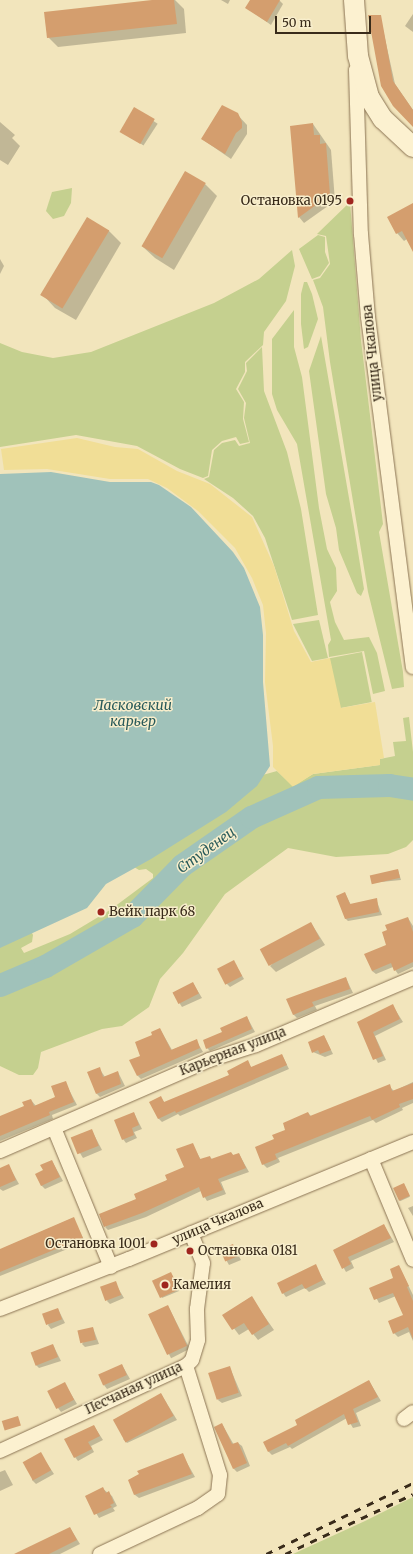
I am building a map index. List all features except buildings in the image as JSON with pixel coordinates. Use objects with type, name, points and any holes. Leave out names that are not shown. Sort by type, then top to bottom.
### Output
[{"type":"main road","points":[[354,0],[356,38],[361,71],[372,103],[383,119],[413,147]]},
{"type":"street","name":"улица Чкалова","points":[[356,38],[360,220],[368,317],[413,667]]},
{"type":"street","name":"Карьерная улица","points":[[0,1151],[209,1060],[256,1045],[413,978]]},
{"type":"street","points":[[54,1128],[111,1267]]},
{"type":"street","name":"улица Чкалова","points":[[0,1309],[111,1267],[413,1142]]},
{"type":"street","points":[[371,1159],[413,1260]]},
{"type":"street","name":"Песчаная улица","points":[[0,1451],[186,1366],[192,1360],[196,1349],[197,1309],[203,1262],[191,1233]]},
{"type":"street","points":[[100,1554],[198,1508],[218,1494],[220,1475],[186,1366]]},
{"type":"green space","points":[[72,188],[71,203],[64,216],[53,219],[46,211],[52,192]]},
{"type":"green space","points":[[350,202],[361,340],[383,524],[379,532],[403,672],[404,687],[392,689],[368,592],[330,362],[323,307],[313,280],[320,278],[330,264],[326,236],[317,234]]},
{"type":"green space","points":[[318,235],[325,237],[325,252],[329,263],[320,276],[312,279],[299,249]]},
{"type":"green space","points":[[292,250],[295,266],[286,301],[264,332],[263,345],[245,362],[245,372],[236,389],[244,402],[243,419],[249,442],[240,444],[236,437],[222,441],[212,450],[208,476],[203,478],[180,469],[137,446],[76,435],[0,447],[0,343],[22,352],[53,358],[91,352],[214,303],[259,279]]},
{"type":"green space","points":[[304,282],[307,282],[312,294],[318,319],[308,347],[304,349],[301,324],[301,294]]},
{"type":"green space","points":[[294,310],[294,347],[302,377],[319,508],[327,549],[336,568],[337,591],[330,602],[335,622],[344,640],[369,637],[377,653],[385,691],[373,694],[364,651],[329,657],[328,645],[331,640],[297,444],[277,410],[272,394],[272,339]]},
{"type":"green space","points":[[321,336],[364,589],[361,596],[357,593],[339,550],[336,528],[326,494],[309,371]]},
{"type":"green space","points":[[262,347],[264,391],[287,452],[301,509],[318,615],[292,620],[265,538],[253,516],[233,498],[204,479],[209,477],[214,450],[222,443],[235,440],[239,446],[250,443],[244,418],[246,403],[238,389],[247,371],[246,363]]},
{"type":"green space","points":[[319,620],[328,658],[312,661],[293,624]]},
{"type":"green space","points":[[362,652],[372,702],[339,708],[330,658]]},
{"type":"green space","points":[[409,717],[413,752],[413,840],[406,847],[388,854],[336,857],[288,848],[225,894],[183,953],[160,979],[149,1007],[122,1026],[102,1029],[41,1052],[38,1068],[33,1075],[19,1075],[0,1066],[0,940],[28,925],[33,935],[32,942],[21,948],[24,953],[70,934],[110,910],[153,878],[153,874],[146,869],[139,870],[129,864],[259,776],[277,771],[293,786],[313,774],[380,765],[380,759],[395,756],[393,742],[406,741],[403,718]]},
{"type":"green space","points":[[413,1497],[413,1554],[293,1554],[365,1521]]},
{"type":"sand","points":[[77,438],[115,447],[138,449],[177,471],[210,484],[252,517],[274,566],[294,631],[311,662],[330,658],[341,708],[375,702],[384,758],[380,759],[380,765],[313,774],[293,787],[273,767],[273,746],[265,682],[266,633],[263,605],[252,578],[235,548],[198,511],[167,488],[148,479],[110,479],[47,469],[4,470],[1,449]]},
{"type":"water","name":"Ласковский карьер","points":[[51,472],[110,482],[151,482],[159,485],[191,507],[233,552],[244,568],[260,607],[263,635],[263,682],[270,766],[257,786],[226,812],[151,859],[106,884],[87,908],[0,948],[0,474]]},
{"type":"waterway","name":"Студенец","points":[[0,985],[45,966],[132,916],[182,865],[251,817],[318,787],[389,785],[413,789]]},
{"type":"railway","points":[[266,1554],[413,1483]]},
{"type":"railway","points":[[285,1554],[413,1494]]},
{"type":"place","name":"Остановка 0195","points":[[350,201]]},
{"type":"place","name":"Вейк парк 68","points":[[101,912]]},
{"type":"place","name":"Остановка 1001","points":[[154,1244]]},
{"type":"place","name":"Остановка 0181","points":[[190,1251]]},
{"type":"place","name":"Камелия","points":[[165,1285]]}]
